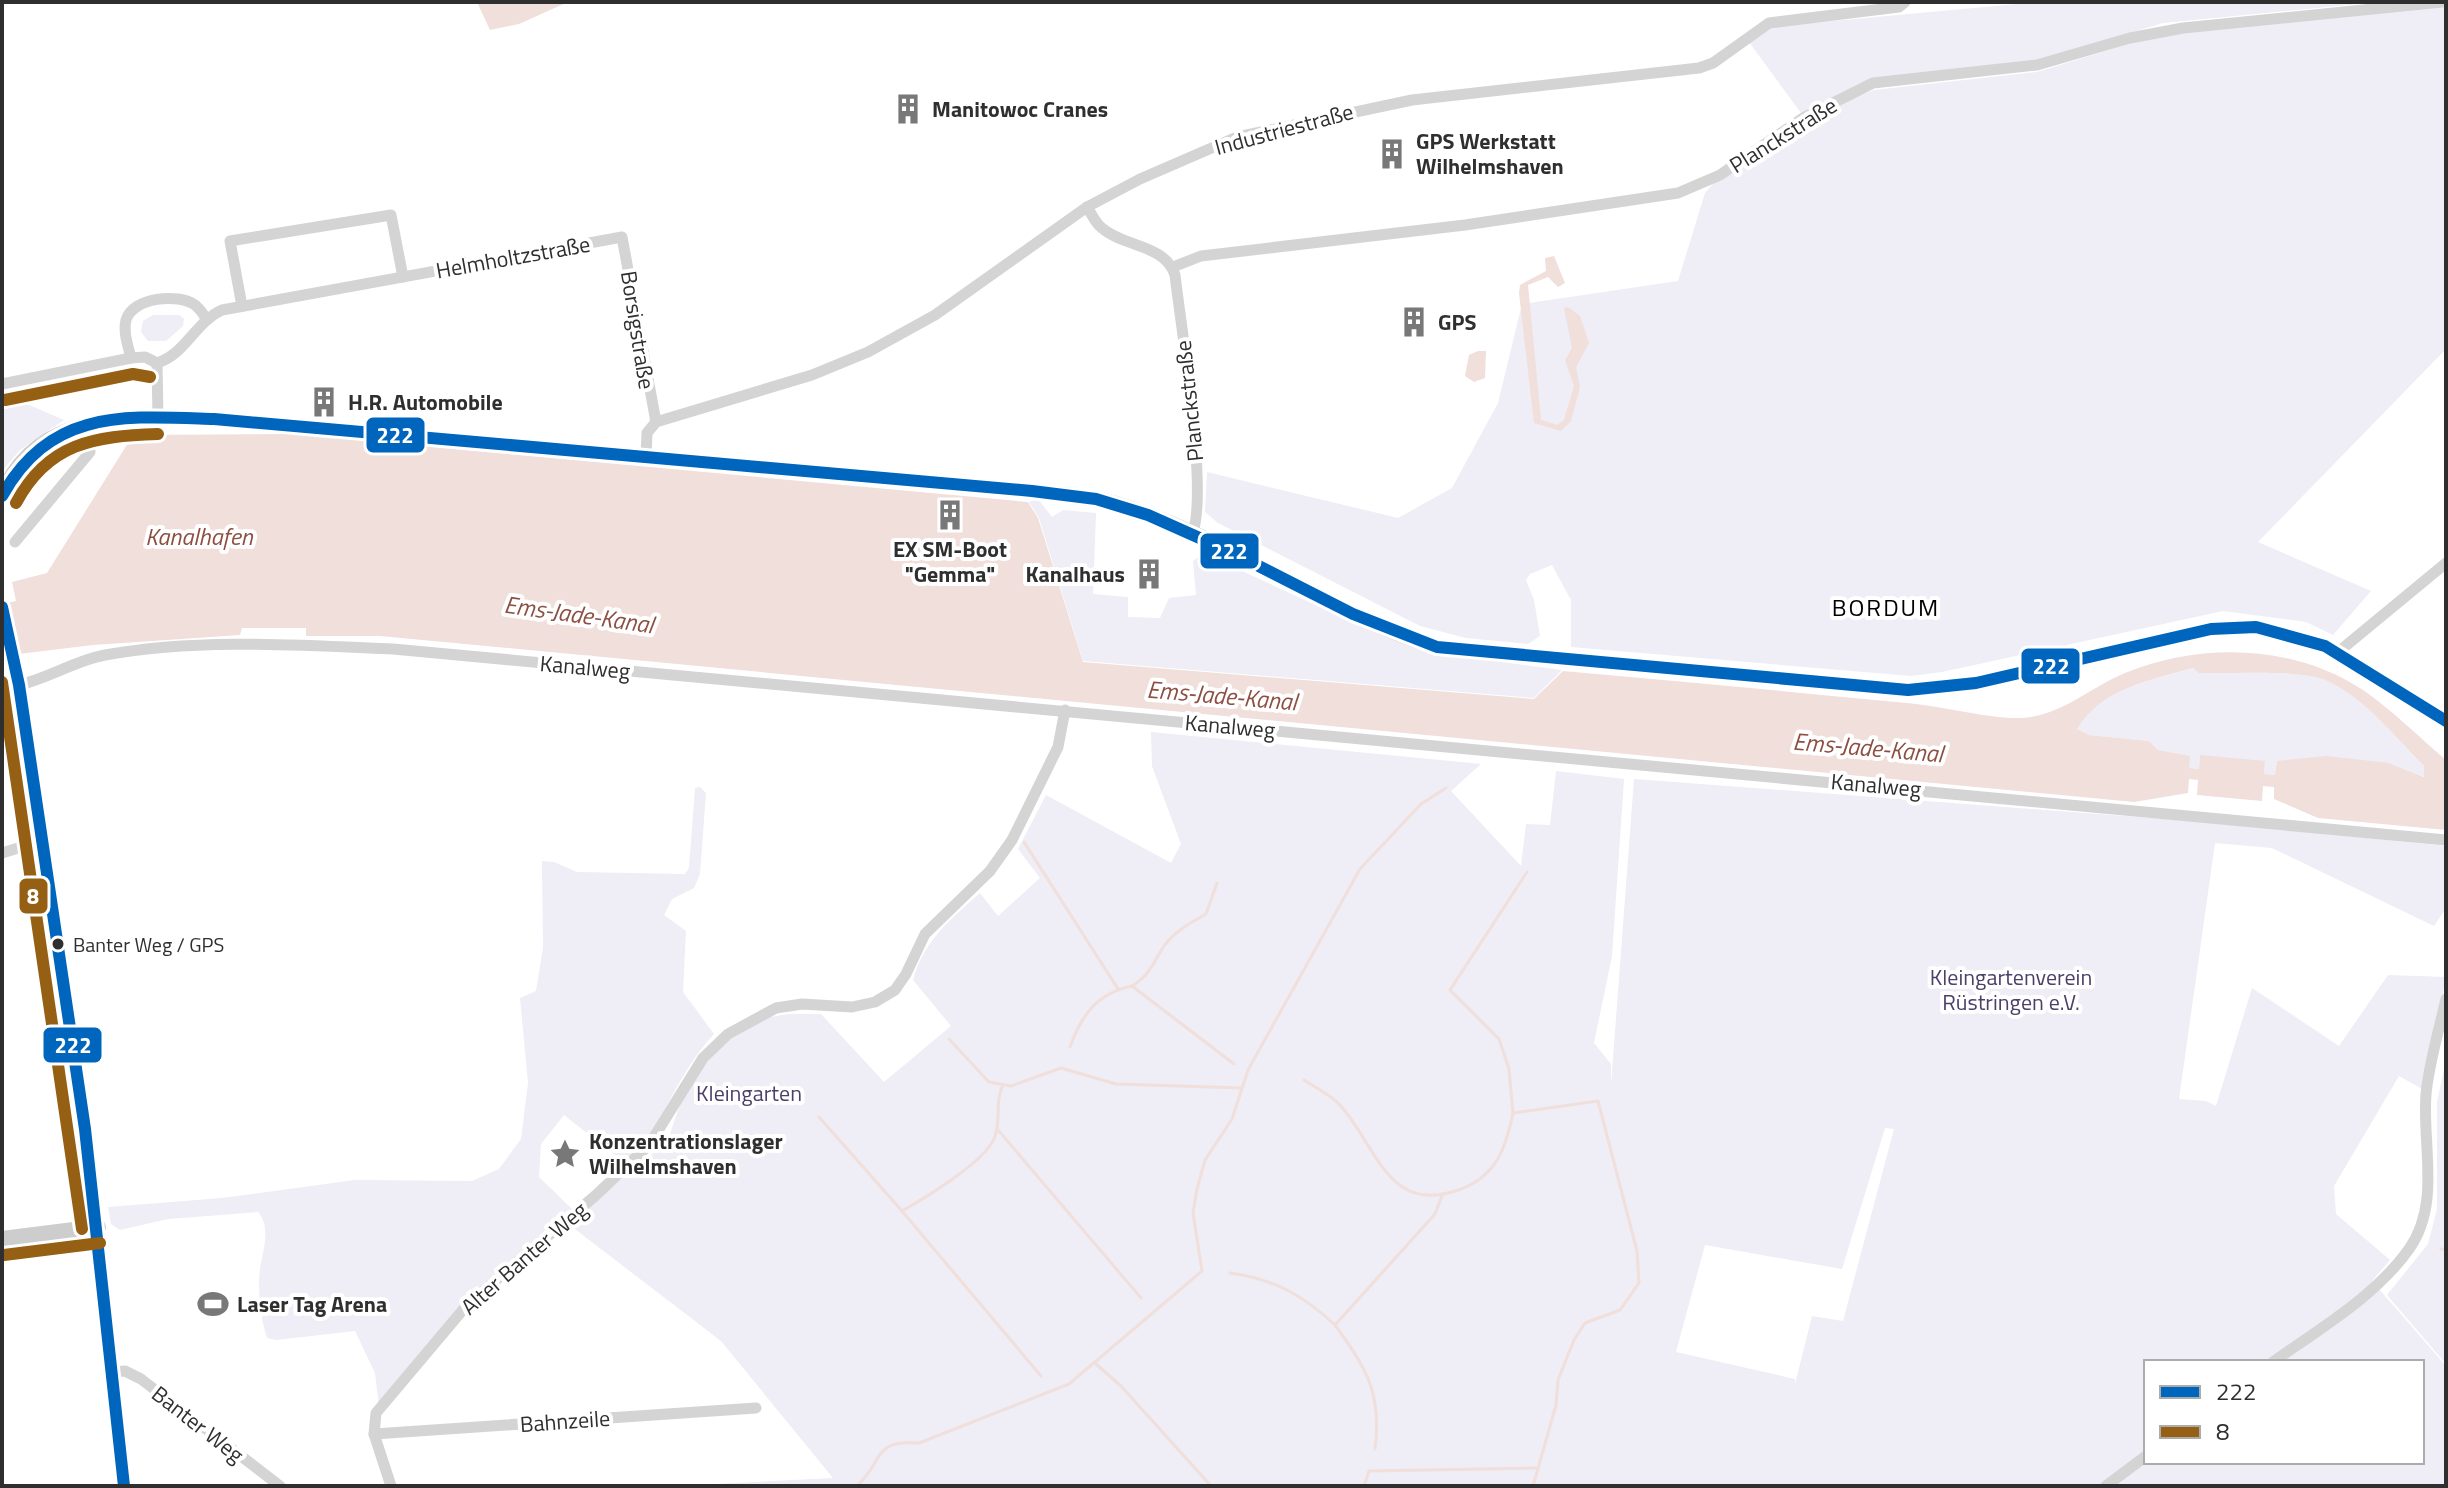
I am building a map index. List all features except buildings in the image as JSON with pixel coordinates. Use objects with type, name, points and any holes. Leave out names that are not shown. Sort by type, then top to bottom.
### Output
[{"type":"street","name":"Industriestraße","points":[[656,422],[812,375],[868,352],[935,315],[1087,207],[1152,173],[1237,137],[1339,112],[1412,100],[1699,68],[1713,63],[1769,23],[1899,7],[1905,2]]},
{"type":"street","name":"Planckstraße","points":[[1192,535],[1197,524],[1197,484],[1173,267],[1201,256],[1465,225],[1678,193],[1720,175],[1803,118],[1873,83],[2037,65],[2130,38],[2183,28],[2442,2]]},
{"type":"street","points":[[1087,207],[1102,228],[1158,254],[1173,267]]},
{"type":"street","points":[[242,306],[230,241],[391,215],[403,277]]},
{"type":"street","name":"Borsigstraße","points":[[622,237],[656,422]]},
{"type":"street","name":"Helmholtzstraße","points":[[207,320],[222,310],[242,306],[622,237]]},
{"type":"street","points":[[131,358],[125,321],[129,313],[143,302],[185,301],[196,306],[207,320],[180,351],[157,363]]},
{"type":"street","points":[[2,384],[131,358],[145,357],[157,363]]},
{"type":"street","points":[[157,363],[158,418]]},
{"type":"street","points":[[2,496],[14,474],[37,449],[68,429],[86,423],[158,418],[646,457],[1089,498],[1121,506],[1192,535],[1391,631],[1437,647],[1908,690],[1976,683],[2211,629],[2275,630],[2337,653],[2446,721]]},
{"type":"street","points":[[646,457],[647,433],[656,422]]},
{"type":"street","points":[[15,542],[90,452],[86,423]]},
{"type":"street","points":[[2337,653],[2446,563]]},
{"type":"street","name":"Banter Weg","points":[[2,607],[19,685],[98,1227],[124,1486]]},
{"type":"street","name":"Kanalweg","points":[[19,685],[76,661],[109,654],[299,646],[393,649],[2446,840]]},
{"type":"street","name":"Alter Banter Weg","points":[[374,1434],[374,1420],[381,1406],[467,1305],[595,1196],[649,1145],[703,1058],[728,1034],[776,1008],[802,1004],[852,1007],[886,997],[895,990],[925,934],[990,871],[1012,840],[1058,747],[1065,710]]},
{"type":"street","points":[[2,853],[41,841]]},
{"type":"street","points":[[2276,1360],[2355,1303],[2408,1250],[2419,1230],[2428,1197],[2426,1094],[2446,999]]},
{"type":"street","points":[[2,1239],[98,1227]]},
{"type":"street","name":"Banter Weg","points":[[114,1372],[125,1371],[141,1379],[280,1486]]},
{"type":"street","name":"Bahnzeile","points":[[374,1434],[756,1408]]},
{"type":"street","points":[[374,1434],[391,1486]]},
{"type":"street","points":[[2106,1486],[2144,1458]]},
{"type":"green space","points":[[2039,2],[2379,2],[2163,23],[2036,61],[1872,79],[1801,113],[1746,38],[1768,27]]},
{"type":"green space","points":[[2446,6],[2446,349],[2258,542],[2371,591],[2333,635],[2306,622],[2223,611],[1942,672],[1911,676],[1571,647],[1571,600],[1552,565],[1530,574],[1526,580],[1534,600],[1540,636],[1528,644],[1466,638],[1420,626],[1218,523],[1205,512],[1207,472],[1398,518],[1452,488],[1498,403],[1522,304],[1678,281],[1705,193],[1723,172],[1803,119],[1874,90],[2037,72],[2165,33]]},
{"type":"green space","points":[[153,315],[179,315],[184,319],[183,326],[166,341],[148,341],[141,332],[143,321]]},
{"type":"green space","points":[[2,396],[64,420],[20,450],[2,471]]},
{"type":"green space","points":[[1038,499],[1052,517],[1063,510],[1096,513],[1093,594],[1128,597],[1128,617],[1160,618],[1169,598],[1196,595],[1193,561],[1203,553],[1383,636],[1433,653],[1562,670],[1534,698],[1083,661],[1039,518],[1029,502]]},
{"type":"green space","points":[[2194,668],[2200,673],[2282,673],[2325,680],[2352,696],[2378,718],[2424,766],[2425,777],[2389,763],[2277,761],[2275,775],[2264,774],[2265,762],[2200,756],[2199,769],[2189,768],[2189,756],[2158,750],[2149,741],[2089,735],[2077,729],[2087,715],[2114,695],[2145,682]]},
{"type":"green space","points":[[1151,732],[1481,764],[1451,791],[1521,866],[1526,824],[1550,825],[1556,771],[1624,779],[1612,956],[1594,1043],[1611,1064],[1611,1085],[1634,779],[2218,823],[2446,846],[2446,908],[2434,926],[2272,848],[2215,843],[2179,1099],[2206,1101],[2216,1106],[2252,988],[2339,1046],[2388,975],[2446,977],[2424,1090],[2399,1076],[2334,1186],[2336,1214],[2390,1260],[2372,1281],[2446,1366],[2446,1486],[675,1486],[833,1478],[721,1341],[567,1223],[667,1142],[681,1102],[704,1062],[728,1036],[758,1019],[789,1014],[821,1014],[884,1082],[951,1026],[913,980],[918,966],[940,931],[980,893],[998,916],[1040,878],[1018,849],[1046,795],[1171,863],[1181,844],[1152,766]],"holes":[[[1885,1128],[1894,1129],[1843,1321],[1812,1316],[1795,1384],[1795,1379],[1676,1352],[1705,1245],[1842,1269]]]},
{"type":"green space","points":[[700,787],[706,793],[700,874],[694,888],[672,899],[664,915],[686,931],[683,992],[714,1034],[690,1065],[650,1133],[626,1164],[564,1115],[541,1144],[539,1177],[574,1211],[470,1297],[379,1406],[375,1373],[355,1331],[276,1340],[267,1338],[259,1287],[265,1227],[258,1212],[168,1219],[120,1230],[111,1224],[108,1207],[222,1198],[355,1180],[472,1181],[499,1169],[521,1139],[528,1083],[520,998],[536,991],[543,948],[542,861],[554,862],[577,872],[685,874],[689,868],[695,788]]},
{"type":"green space","points":[[2446,1060],[2446,1364],[2387,1295],[2428,1244],[2437,1209],[2437,1102]]},
{"type":"water","points":[[477,2],[568,2],[519,24],[490,30]]},
{"type":"water","points":[[1554,256],[1565,283],[1558,287],[1548,277],[1528,285],[1541,420],[1557,425],[1564,420],[1574,386],[1565,360],[1572,348],[1564,308],[1568,307],[1580,316],[1589,343],[1576,367],[1580,387],[1571,421],[1561,431],[1534,423],[1519,293],[1520,285],[1546,271],[1545,258]]},
{"type":"water","points":[[1486,351],[1485,378],[1474,382],[1465,376],[1469,355]]},
{"type":"water","name":"Kanalhafen","points":[[292,434],[1028,502],[1038,518],[1083,662],[1534,699],[1563,671],[1907,703],[2021,718],[2049,712],[2112,679],[2154,663],[2215,653],[2277,656],[2336,675],[2363,690],[2446,760],[2446,830],[2318,818],[2274,799],[2274,787],[2263,786],[2262,801],[2197,795],[2198,780],[2189,779],[2188,793],[2134,802],[380,636],[306,636],[306,628],[242,628],[240,635],[93,645],[2,656],[2,604],[16,601],[12,582],[47,573],[133,435]],"holes":[[[2193,668],[2199,673],[2281,673],[2325,680],[2352,696],[2378,718],[2424,766],[2424,777],[2389,763],[2326,756],[2277,761],[2275,775],[2264,774],[2265,761],[2200,755],[2199,769],[2189,768],[2190,756],[2158,750],[2149,741],[2089,735],[2077,729],[2100,704],[2129,688]]]},
{"type":"waterway","points":[[857,1486],[886,1448],[919,1443],[1069,1384],[1202,1271],[1193,1213],[1197,1189],[1205,1160],[1232,1119],[1248,1070],[1360,869],[1421,804],[1446,788]]},
{"type":"waterway","points":[[1024,842],[1118,989]]},
{"type":"waterway","points":[[1527,872],[1450,990],[1499,1039],[1509,1069],[1513,1113],[1598,1101],[1637,1251],[1639,1283],[1620,1310],[1585,1323],[1574,1340],[1558,1380],[1556,1405],[1533,1486]]},
{"type":"waterway","points":[[1132,986],[1147,973],[1173,936],[1206,914],[1217,883]]},
{"type":"waterway","points":[[1070,1047],[1079,1025],[1100,1000],[1132,986],[1234,1064]]},
{"type":"waterway","points":[[949,1039],[989,1082],[1011,1086],[1061,1068],[1116,1084],[1242,1088]]},
{"type":"waterway","points":[[1304,1080],[1340,1105],[1387,1173],[1400,1186],[1416,1193],[1436,1195],[1461,1189],[1483,1177],[1503,1149],[1513,1113]]},
{"type":"waterway","points":[[819,1117],[902,1211],[953,1179],[988,1148],[998,1126],[1003,1085]]},
{"type":"waterway","points":[[998,1130],[1141,1298]]},
{"type":"waterway","points":[[1375,1449],[1376,1413],[1370,1383],[1356,1355],[1335,1325],[1435,1214],[1442,1196]]},
{"type":"waterway","points":[[902,1211],[1041,1376]]},
{"type":"waterway","points":[[2441,1249],[2446,1250]]},
{"type":"waterway","points":[[1230,1273],[1260,1279],[1287,1290],[1335,1325]]},
{"type":"waterway","points":[[1096,1364],[1121,1386],[1211,1486]]},
{"type":"waterway","points":[[1364,1486],[1369,1471],[1538,1468]]},
{"type":"transit line","name":"8","points":[[5,400],[133,374],[150,377]]},
{"type":"transit line","name":"222","points":[[2,496],[22,467],[43,446],[67,432],[93,423],[150,417],[214,419],[1032,491],[1096,499],[1148,515],[1231,552],[1353,614],[1437,647],[1908,690],[1976,683],[2211,629],[2256,627],[2325,646],[2446,721]]},
{"type":"transit line","name":"8","points":[[16,503],[29,483],[58,455],[93,441],[158,434]]},
{"type":"transit line","name":"222","points":[[2,607],[19,685],[85,1129],[124,1486]]},
{"type":"transit line","name":"8","points":[[2,682],[82,1229]]},
{"type":"transit line","name":"8","points":[[4,1255],[100,1243]]},
{"type":"place","name":"Manitowoc Cranes","points":[[908,109]]},
{"type":"place","name":"GPS Werkstatt Wilhelmshaven","points":[[1392,154]]},
{"type":"place","name":"GPS","points":[[1414,322]]},
{"type":"place","name":"H.R. Automobile","points":[[324,402]]},
{"type":"place","name":"EX SM-Boot \"Gemma\"","points":[[950,515]]},
{"type":"place","name":"Kanalhaus","points":[[1149,574]]},
{"type":"place","name":"Banter Weg / GPS","points":[[58,944]]},
{"type":"place","name":"Konzentrationslager Wilhelmshaven","points":[[565,1154]]},
{"type":"place","name":"Laser Tag Arena","points":[[213,1304]]},
{"type":"district","name":"BORDUM","points":[[1886,607]]},
{"type":"water label","name":"Ems-Jade-Kanal","points":[[579,614]]},
{"type":"water label","name":"Ems-Jade-Kanal","points":[[1222,695]]},
{"type":"water label","name":"Ems-Jade-Kanal","points":[[1868,747]]},
{"type":"park label","name":"Kleingartenverein Rüstringen e.V.","points":[[2011,990]]},
{"type":"park label","name":"Kleingarten","points":[[749,1093]]}]
